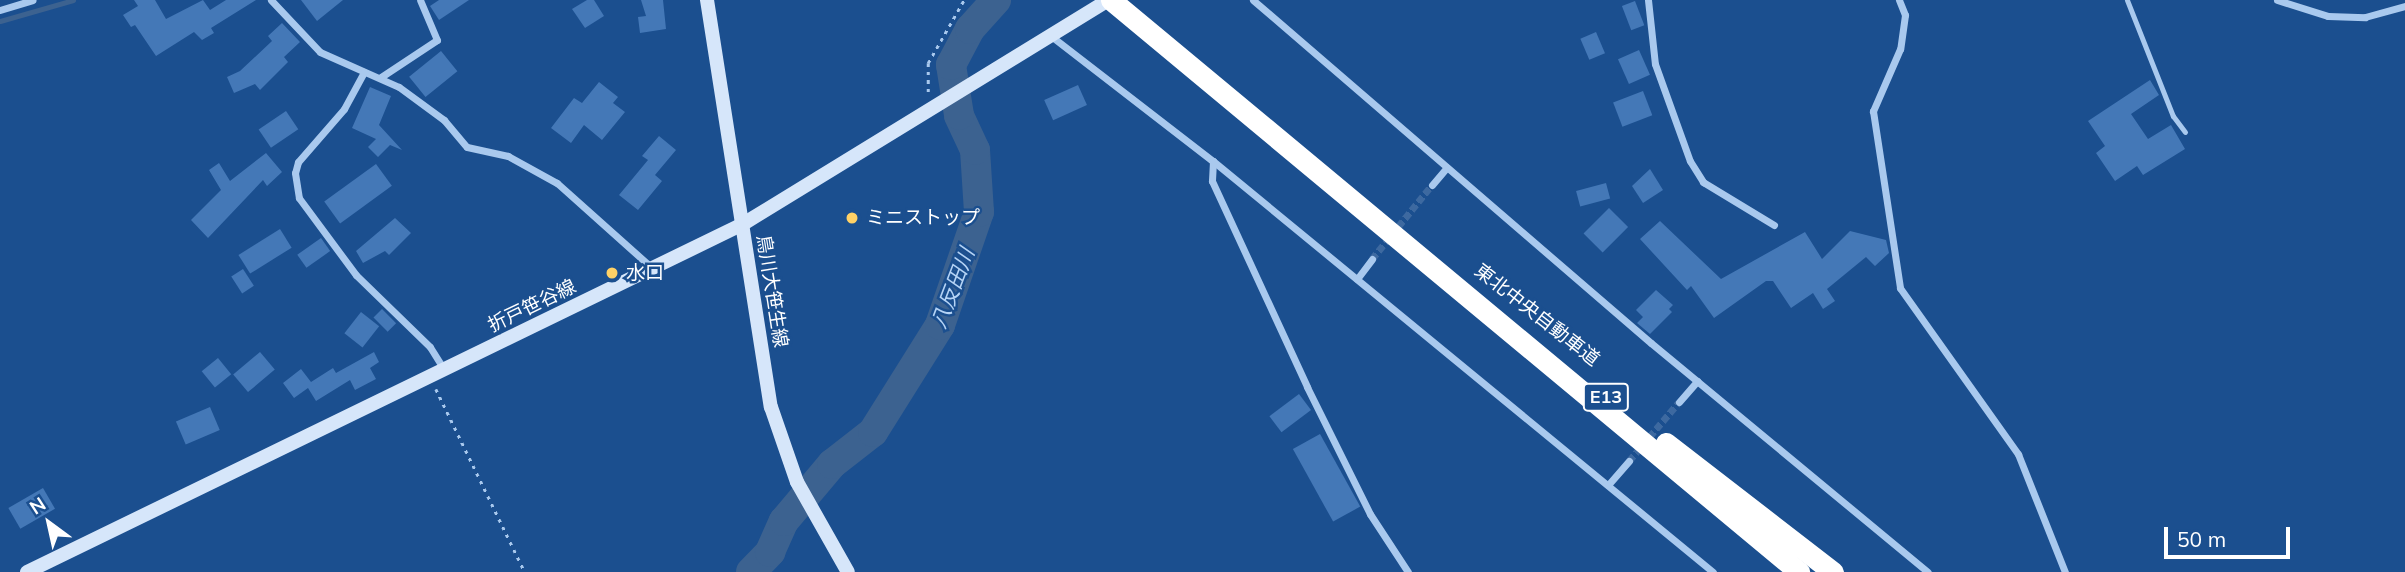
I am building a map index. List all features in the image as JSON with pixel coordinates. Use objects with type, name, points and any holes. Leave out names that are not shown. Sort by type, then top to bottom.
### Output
[{"type":"highway","name":"東北中央自動車道","points":[[1110,0],[1800,572]]},
{"type":"highway","name":"東北中央自動車道","points":[[1379,222],[1833,572]]},
{"type":"main road","name":"鳥川大笹生線","points":[[706,0],[771,407],[797,482],[848,572]]},
{"type":"main road","name":"折戸笹谷線","points":[[27,572],[743,224],[1110,0]]},
{"type":"street","points":[[0,10],[33,0]]},
{"type":"street","points":[[271,0],[320,52],[381,77],[444,120],[467,147],[508,156],[557,183],[653,268]]},
{"type":"street","points":[[381,77],[437,40],[420,0]]},
{"type":"street","points":[[1253,0],[1697,381],[1928,572]]},
{"type":"street","points":[[1648,0],[1648,38],[1690,160],[1703,182],[1774,225]]},
{"type":"street","points":[[1899,0],[1905,15],[1900,49],[1873,111],[1900,288],[2018,454],[2066,572]]},
{"type":"street","points":[[2277,0],[2328,16],[2365,17],[2405,6]]},
{"type":"street","points":[[1051,36],[1213,161],[1713,572]]},
{"type":"street","points":[[364,72],[344,109],[298,162],[295,173],[299,198],[356,275],[430,347],[445,370]]},
{"type":"street","points":[[1213,161],[1217,193],[1307,387],[1370,514],[1408,572]]},
{"type":"street","points":[[1432,185],[1447,167]]},
{"type":"street","points":[[1357,279],[1372,259]]},
{"type":"street","points":[[1679,402],[1697,381]]},
{"type":"street","points":[[1608,485],[1629,461]]},
{"type":"lane","points":[[2127,0],[2173,116],[2185,132]]},
{"type":"path","points":[[932,109],[928,63],[964,0]]},
{"type":"path","points":[[430,377],[525,572]]},
{"type":"building","points":[[134,0],[155,0],[166,19],[203,0],[210,10],[226,0],[256,0],[211,28],[214,33],[202,40],[194,32],[156,56],[135,25],[131,27],[123,15],[138,6]]},
{"type":"building","points":[[301,0],[343,0],[317,21]]},
{"type":"building","points":[[439,0],[469,0],[439,20],[430,6]]},
{"type":"building","points":[[587,0],[594,0],[604,16],[585,28],[572,9]]},
{"type":"building","points":[[641,0],[663,0],[666,29],[640,33],[638,17],[646,16]]},
{"type":"building","points":[[1635,1],[1644,25],[1631,30],[1622,6]]},
{"type":"building","points":[[282,23],[300,42],[284,57],[288,62],[260,90],[255,84],[234,93],[227,77],[240,71],[272,41],[268,36]]},
{"type":"building","points":[[1596,32],[1605,53],[1589,60],[1580,39]]},
{"type":"building","points":[[1639,50],[1650,75],[1629,84],[1618,59]]},
{"type":"building","points":[[441,51],[457,71],[425,97],[409,77]]},
{"type":"building","points":[[2150,80],[2159,95],[2131,114],[2148,139],[2171,125],[2185,149],[2143,175],[2137,166],[2115,181],[2096,153],[2105,146],[2088,121]]},
{"type":"building","points":[[599,82],[618,97],[613,103],[625,112],[602,140],[584,125],[571,143],[551,128],[574,98],[582,103]]},
{"type":"building","points":[[1078,85],[1087,105],[1053,120],[1044,100]]},
{"type":"building","points":[[370,87],[391,96],[379,125],[402,150],[390,145],[378,157],[368,147],[376,139],[352,128]]},
{"type":"building","points":[[1643,91],[1652,115],[1622,127],[1613,102]]},
{"type":"building","points":[[286,111],[298,129],[271,148],[259,129]]},
{"type":"building","points":[[659,136],[676,150],[655,175],[662,181],[638,210],[619,195],[648,160],[642,156]]},
{"type":"building","points":[[266,153],[282,172],[267,186],[263,180],[208,238],[191,220],[221,190],[209,170],[219,163],[230,181]]},
{"type":"building","points":[[376,164],[392,186],[340,223],[324,202]]},
{"type":"building","points":[[1650,169],[1663,190],[1643,203],[1632,186]]},
{"type":"building","points":[[1606,183],[1610,198],[1580,206],[1576,191]]},
{"type":"building","points":[[1609,208],[1628,227],[1603,253],[1584,233]]},
{"type":"building","points":[[395,218],[411,233],[389,255],[385,251],[363,263],[356,251]]},
{"type":"building","points":[[1660,221],[1721,279],[1805,232],[1822,259],[1850,231],[1886,240],[1889,253],[1875,266],[1866,257],[1827,289],[1835,301],[1823,309],[1813,293],[1791,308],[1773,281],[1766,281],[1714,318],[1691,286],[1687,290],[1640,239]]},
{"type":"building","points":[[280,229],[292,248],[250,274],[238,255]]},
{"type":"building","points":[[321,238],[330,251],[306,268],[297,255]]},
{"type":"building","points":[[243,269],[254,286],[242,293],[231,277]]},
{"type":"building","points":[[1656,290],[1673,305],[1669,309],[1672,312],[1650,334],[1637,323],[1643,317],[1636,310]]},
{"type":"building","points":[[382,309],[396,323],[388,332],[374,317]]},
{"type":"building","points":[[361,312],[379,326],[363,347],[344,333]]},
{"type":"building","points":[[260,352],[275,370],[248,392],[233,374]]},
{"type":"building","points":[[374,352],[379,362],[370,368],[376,379],[355,390],[350,380],[316,401],[308,388],[294,398],[283,383],[301,369],[311,382],[333,368],[336,373]]},
{"type":"building","points":[[218,358],[231,374],[215,388],[202,371]]},
{"type":"building","points":[[1299,394],[1311,410],[1281,432],[1269,416]]},
{"type":"building","points":[[210,407],[220,430],[186,444],[176,421]]},
{"type":"building","points":[[1320,434],[1360,507],[1333,522],[1293,449]]},
{"type":"building","points":[[43,488],[55,509],[20,529],[8,508]]},
{"type":"waterway","points":[[0,21],[73,0]]},
{"type":"waterway","name":"八反田川","points":[[751,572],[770,552],[784,521],[832,464],[873,432],[940,325],[979,212],[975,150],[959,115],[951,65],[970,29],[996,0]]},
{"type":"tunnel","points":[[1372,259],[1432,185]]},
{"type":"tunnel","points":[[1629,461],[1679,402]]},
{"type":"place","name":"ミニストップ","points":[[852,218]]},
{"type":"place","name":"水口","points":[[612,273]]}]
